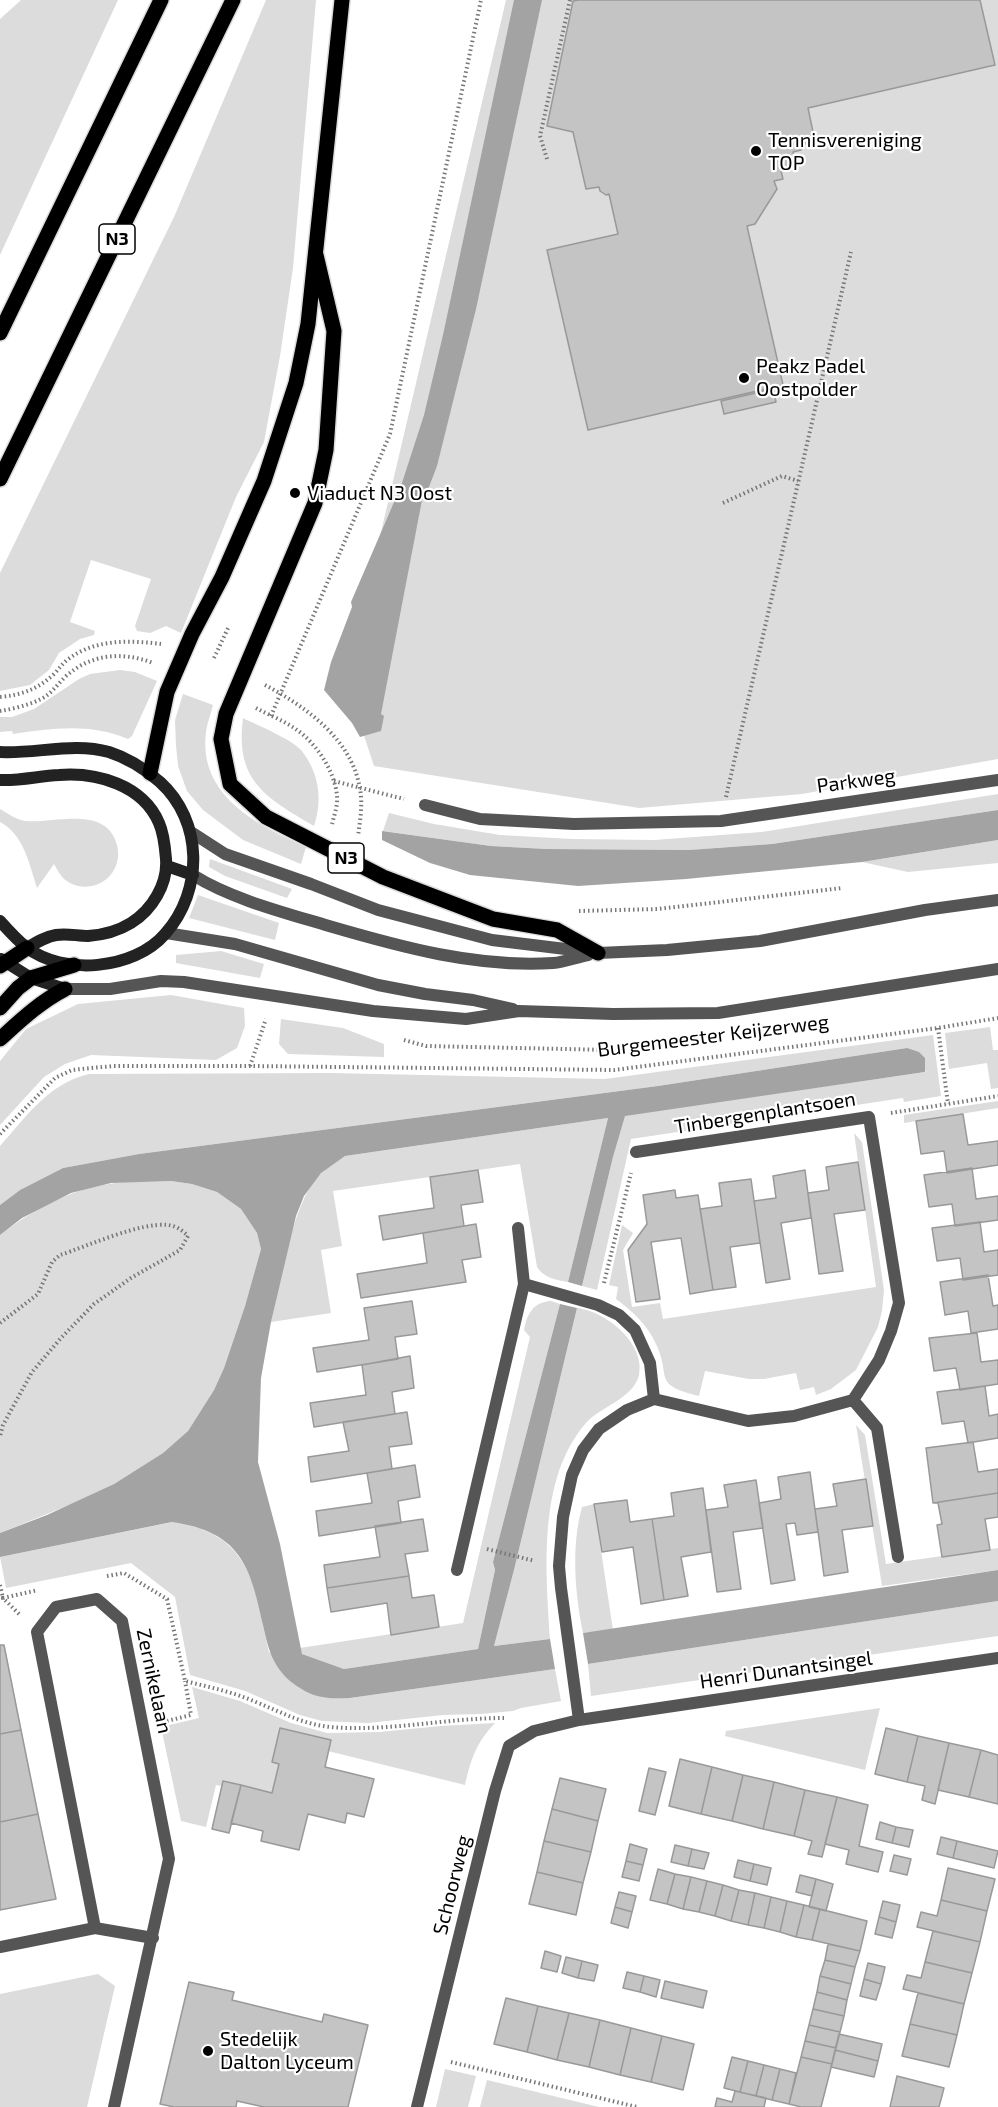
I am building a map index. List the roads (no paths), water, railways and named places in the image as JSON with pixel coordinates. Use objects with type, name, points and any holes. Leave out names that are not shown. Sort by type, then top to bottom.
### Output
[{"type":"main road","points":[[0,333],[161,0]]},
{"type":"main road","name":"N3","points":[[0,479],[233,0]]},
{"type":"main road","name":"N3","points":[[150,773],[167,692],[192,634],[222,577],[264,480],[296,383],[308,324],[342,0]]},
{"type":"main road","name":"N3","points":[[316,255],[334,331],[326,450],[315,502],[226,714],[221,739],[230,784],[266,817],[383,877],[493,919],[557,930],[598,953]]},
{"type":"main road","points":[[0,752],[86,748],[126,758],[150,773],[172,793],[183,810],[191,832],[194,855],[193,875],[184,903],[166,933],[157,942],[128,958],[105,964],[74,965],[54,961],[27,948],[0,921]]},
{"type":"main road","points":[[0,780],[86,775],[118,784],[148,805],[159,822],[167,866],[160,891],[150,907],[130,924],[110,933],[87,936],[56,935],[42,939],[1,962]]},
{"type":"main road","points":[[167,866],[193,875]]},
{"type":"main road","points":[[1,962],[32,978],[65,989]]},
{"type":"main road","points":[[0,1008],[18,988],[32,978],[74,965]]},
{"type":"main road","points":[[0,1039],[46,999],[65,989]]},
{"type":"street","name":"Parkweg","points":[[425,805],[480,819],[574,824],[721,821],[998,780]]},
{"type":"street","points":[[191,832],[225,855],[311,884],[378,910],[492,940],[598,953],[666,950],[760,941],[925,910],[998,900]]},
{"type":"street","points":[[193,875],[217,888],[300,918],[425,951],[496,962],[554,963],[598,953]]},
{"type":"street","name":"Burgemeester Keijzerweg","points":[[166,933],[235,944],[378,985],[473,1000],[519,1011]]},
{"type":"street","name":"Burgemeester Keijzerweg","points":[[65,989],[110,989],[161,981],[184,982],[373,1011],[466,1019],[519,1011],[614,1014],[718,1013],[998,969]]},
{"type":"street","name":"Tinbergenplantsoen","points":[[636,1152],[870,1117],[899,1303],[879,1360],[853,1400]]},
{"type":"street","points":[[457,1570],[524,1284],[518,1228]]},
{"type":"street","points":[[524,1284],[598,1305],[619,1315],[635,1330],[650,1363],[654,1398]]},
{"type":"street","points":[[579,1720],[559,1566],[563,1517],[572,1475],[583,1450],[599,1429],[627,1410],[654,1398],[748,1421],[794,1416],[853,1400],[877,1428],[898,1557]]},
{"type":"street","name":"Zernikelaan","points":[[95,1928],[37,1632],[57,1607],[97,1599],[122,1621],[169,1859],[114,2107]]},
{"type":"street","name":"Henri Dunantsingel","points":[[579,1720],[998,1658]]},
{"type":"street","name":"Schoorweg","points":[[417,2107],[501,1767],[509,1746],[534,1731],[579,1720]]},
{"type":"street","points":[[0,1947],[95,1928],[153,1938]]},
{"type":"place","name":"Tennisvereniging TOP","points":[[756,151]]},
{"type":"place","name":"Peakz Padel Oostpolder","points":[[744,378]]},
{"type":"place","name":"Viaduct N3 Oost","points":[[295,493]]},
{"type":"place","name":"Stedelijk Dalton Lyceum","points":[[208,2051]]}]
